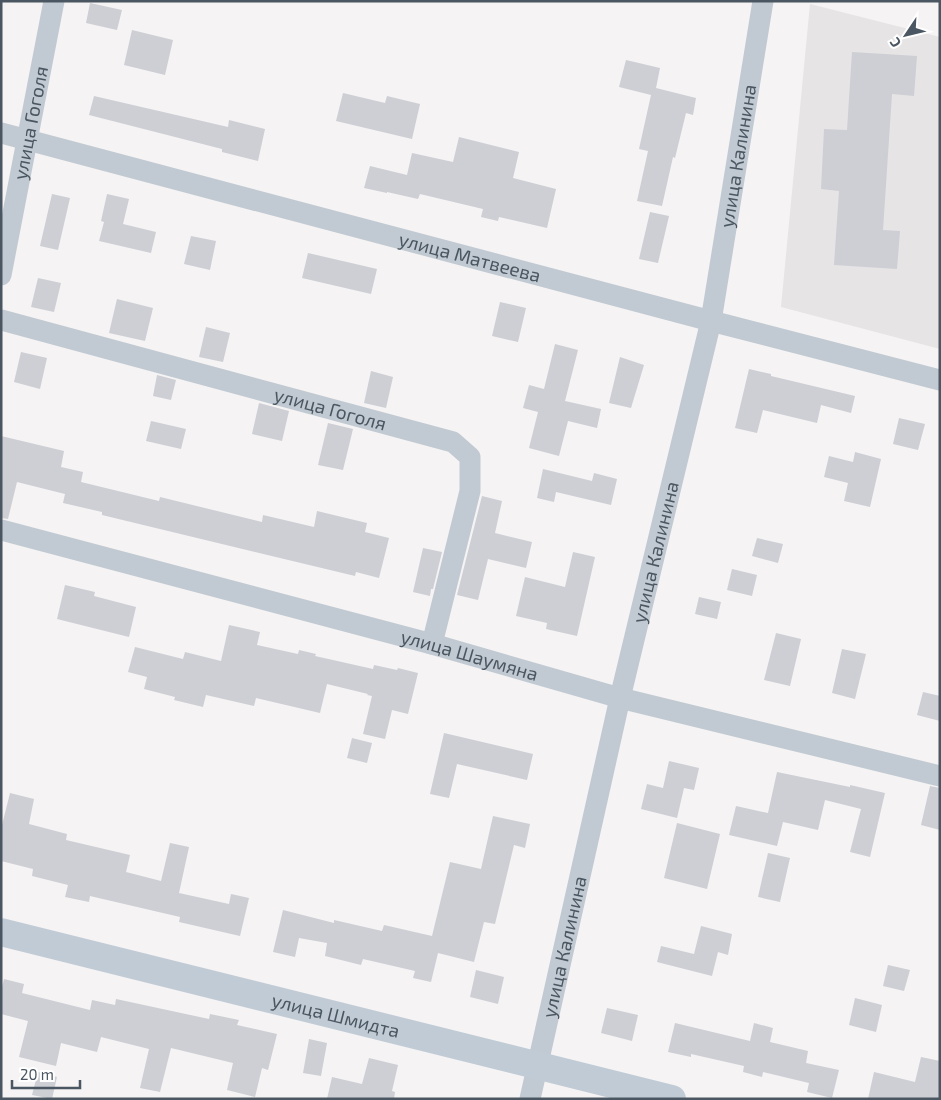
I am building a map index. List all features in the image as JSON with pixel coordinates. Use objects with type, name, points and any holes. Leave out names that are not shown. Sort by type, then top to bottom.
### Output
[{"type":"street","name":"улица Гоголя","points":[[1,275],[54,1]]},
{"type":"street","name":"улица Калинина","points":[[530,1099],[620,698],[711,321],[763,1]]},
{"type":"street","name":"улица Матвеева","points":[[1,133],[940,380]]},
{"type":"street","name":"улица Гоголя","points":[[1,320],[453,442],[470,457],[470,491],[432,644]]},
{"type":"street","name":"улица Шаумяна","points":[[1,530],[432,644],[620,698],[940,776]]},
{"type":"street","name":"улица Шмидта","points":[[1,932],[672,1099]]},
{"type":"shaded area","points":[[810,4],[940,37],[940,349],[781,307]]},
{"type":"building","points":[[90,3],[122,10],[117,30],[86,23]]},
{"type":"building","points":[[132,30],[173,40],[165,75],[124,65]]},
{"type":"building","points":[[852,52],[917,56],[914,96],[892,94],[883,230],[900,231],[897,269],[834,265],[839,191],[821,189],[824,129],[847,130]]},
{"type":"building","points":[[626,60],[660,68],[656,88],[696,98],[693,115],[686,113],[675,158],[673,157],[662,206],[637,201],[648,151],[639,149],[651,95],[619,87]]},
{"type":"building","points":[[343,93],[385,103],[387,96],[420,104],[412,139],[336,121]]},
{"type":"building","points":[[94,96],[228,127],[229,120],[265,129],[258,161],[222,152],[222,149],[89,115]]},
{"type":"building","points":[[459,137],[519,152],[513,178],[556,189],[547,228],[499,217],[498,221],[481,217],[483,209],[420,194],[418,199],[364,188],[370,166],[407,175],[412,153],[453,162]]},
{"type":"building","points":[[52,194],[70,198],[58,250],[40,246]]},
{"type":"building","points":[[107,194],[129,199],[123,224],[156,232],[151,253],[99,241],[104,222],[101,221]]},
{"type":"building","points":[[650,212],[669,216],[658,263],[639,259]]},
{"type":"building","points":[[191,236],[216,241],[210,270],[184,264]]},
{"type":"building","points":[[308,253],[377,269],[371,294],[302,278]]},
{"type":"building","points":[[38,278],[61,283],[54,312],[31,307]]},
{"type":"building","points":[[117,299],[153,308],[145,341],[109,333]]},
{"type":"building","points":[[500,302],[526,308],[518,342],[492,336]]},
{"type":"building","points":[[206,327],[230,333],[223,362],[199,357]]},
{"type":"building","points":[[555,344],[578,350],[565,401],[601,409],[597,428],[568,421],[559,456],[529,448],[538,412],[523,408],[529,385],[544,389]]},
{"type":"building","points":[[21,352],[47,358],[40,389],[14,382]]},
{"type":"building","points":[[620,357],[644,365],[631,408],[609,403]]},
{"type":"building","points":[[749,369],[855,396],[851,413],[821,405],[817,423],[763,410],[757,433],[735,428]]},
{"type":"building","points":[[371,371],[393,377],[386,408],[364,403]]},
{"type":"building","points":[[157,375],[176,380],[171,400],[153,396]]},
{"type":"building","points":[[259,403],[289,411],[282,441],[252,434]]},
{"type":"building","points":[[899,418],[925,424],[918,450],[893,444]]},
{"type":"building","points":[[151,421],[186,429],[181,449],[146,441]]},
{"type":"building","points":[[328,423],[353,429],[343,470],[318,465]]},
{"type":"building","points":[[1,436],[64,451],[61,467],[83,472],[81,482],[159,501],[160,497],[262,522],[263,515],[314,527],[317,511],[367,523],[365,532],[389,538],[379,578],[356,572],[355,576],[102,515],[102,512],[63,503],[65,494],[17,482],[8,519],[1,518]]},
{"type":"building","points":[[855,452],[881,459],[870,507],[844,501],[848,483],[824,477],[829,456],[853,462]]},
{"type":"building","points":[[543,469],[592,481],[594,473],[617,479],[611,505],[556,492],[554,502],[537,498]]},
{"type":"building","points":[[482,496],[502,501],[495,533],[532,542],[526,568],[488,559],[478,600],[457,595]]},
{"type":"building","points":[[757,538],[783,544],[778,563],[752,556]]},
{"type":"building","points":[[423,548],[442,552],[430,596],[413,592]]},
{"type":"building","points":[[573,552],[595,557],[577,636],[546,629],[547,623],[516,616],[525,577],[565,587]]},
{"type":"building","points":[[732,569],[757,575],[752,596],[727,590]]},
{"type":"building","points":[[65,585],[95,592],[94,596],[136,607],[129,637],[57,619]]},
{"type":"building","points":[[699,597],[721,602],[717,619],[695,614]]},
{"type":"building","points":[[229,625],[260,632],[257,645],[298,654],[299,650],[316,654],[315,656],[373,669],[374,665],[418,673],[408,714],[392,710],[385,739],[363,734],[372,696],[368,694],[327,684],[320,713],[256,698],[254,706],[206,695],[203,707],[174,700],[175,697],[144,689],[147,677],[128,672],[135,647],[183,659],[185,652],[221,661]]},
{"type":"building","points":[[776,633],[801,639],[790,686],[764,680]]},
{"type":"building","points":[[842,649],[866,654],[855,699],[832,693]]},
{"type":"building","points":[[923,692],[940,696],[940,721],[917,715]]},
{"type":"building","points":[[444,733],[533,754],[527,780],[457,764],[449,798],[430,794]]},
{"type":"building","points":[[352,738],[372,743],[367,763],[347,758]]},
{"type":"building","points":[[669,761],[699,768],[694,790],[684,788],[677,818],[641,809],[647,784],[663,788]]},
{"type":"building","points":[[777,772],[885,793],[870,857],[850,852],[861,809],[825,800],[818,830],[783,822],[777,846],[729,835],[736,806],[768,813]]},
{"type":"building","points":[[930,786],[940,788],[940,830],[921,825]]},
{"type":"building","points":[[10,793],[34,799],[29,824],[67,834],[66,840],[130,855],[126,872],[161,881],[170,843],[189,847],[179,893],[229,904],[231,894],[249,898],[240,936],[179,922],[180,917],[90,896],[89,902],[65,897],[68,885],[32,876],[33,869],[1,861],[1,829]]},
{"type":"building","points":[[493,816],[530,824],[525,848],[514,845],[495,924],[484,922],[474,962],[438,953],[431,982],[413,978],[415,971],[363,959],[361,965],[325,956],[327,943],[299,938],[295,957],[273,952],[283,910],[334,923],[334,920],[382,931],[384,925],[432,936],[450,862],[481,869]]},
{"type":"building","points":[[677,823],[720,834],[707,889],[664,878]]},
{"type":"building","points":[[768,853],[790,858],[780,902],[758,897]]},
{"type":"building","points":[[701,926],[732,934],[728,955],[718,952],[712,976],[657,962],[661,946],[694,954]]},
{"type":"building","points":[[888,965],[910,970],[904,991],[883,986]]},
{"type":"building","points":[[476,970],[504,977],[498,1004],[470,997]]},
{"type":"building","points":[[4,979],[24,984],[22,993],[90,1010],[92,1000],[115,1005],[116,999],[209,1019],[210,1014],[239,1020],[237,1025],[277,1034],[268,1070],[262,1068],[255,1097],[227,1090],[233,1063],[171,1048],[160,1092],[140,1088],[149,1049],[101,1037],[97,1052],[61,1043],[56,1066],[19,1057],[28,1021],[1,1014],[1,991]]},
{"type":"building","points":[[855,998],[882,1005],[876,1032],[849,1025]]},
{"type":"building","points":[[607,1008],[638,1015],[632,1041],[601,1033]]},
{"type":"building","points":[[675,1023],[750,1041],[754,1023],[773,1028],[770,1042],[808,1051],[806,1063],[839,1070],[832,1098],[807,1092],[809,1083],[763,1072],[762,1077],[743,1072],[744,1066],[691,1054],[691,1057],[668,1052]]},
{"type":"building","points":[[309,1039],[327,1043],[321,1076],[303,1073]]},
{"type":"building","points":[[921,1057],[940,1061],[940,1099],[868,1099],[874,1072],[915,1082]]},
{"type":"building","points":[[369,1058],[398,1065],[392,1091],[395,1092],[394,1099],[327,1099],[332,1077],[362,1084]]},
{"type":"building","points":[[38,1072],[57,1077],[52,1099],[32,1095]]}]
